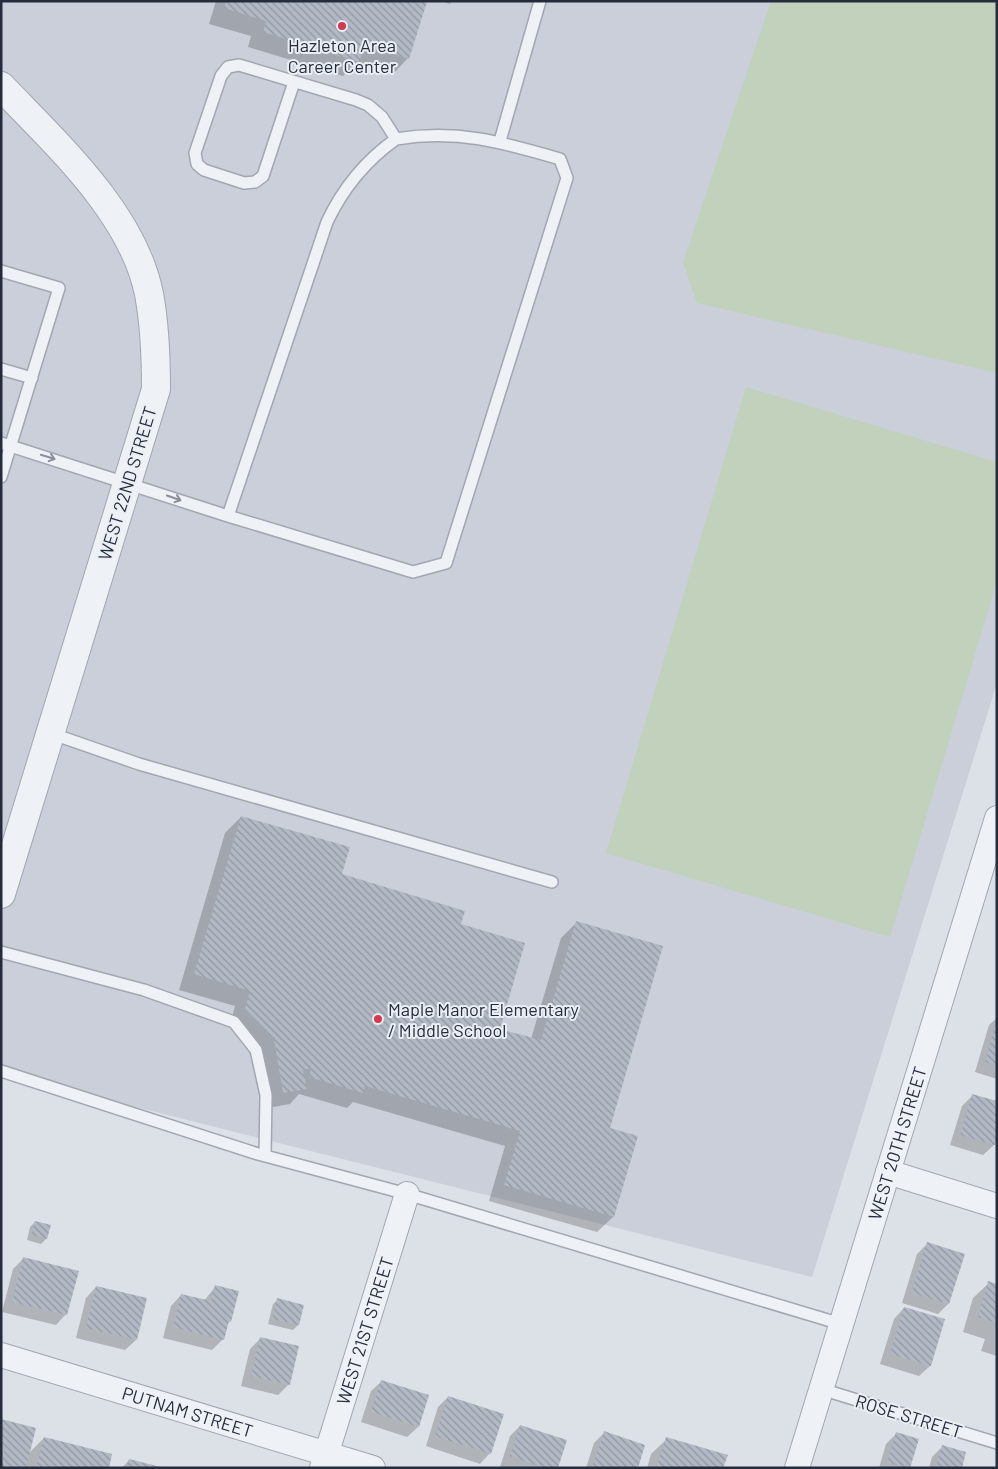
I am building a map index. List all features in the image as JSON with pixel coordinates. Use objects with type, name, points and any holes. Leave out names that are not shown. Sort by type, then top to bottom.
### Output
[{"type":"street","name":"WEST 22ND STREET","points":[[1,894],[156,389],[155,340],[148,292],[132,246],[96,189],[9,94]]},
{"type":"street","name":"WEST 20TH STREET","points":[[797,1468],[997,818]]},
{"type":"street","points":[[888,1172],[997,1206]]},
{"type":"street","name":"WEST 21ST STREET","points":[[325,1461],[407,1194]]},
{"type":"street","name":"PUTNAM STREET","points":[[1,1355],[325,1461],[373,1468]]},
{"type":"lane","points":[[500,141],[540,1]]},
{"type":"lane","points":[[294,82],[263,176],[255,182],[244,183],[204,170],[197,164],[194,153],[221,76],[228,67],[239,65],[294,82],[368,105],[382,117],[396,139]]},
{"type":"lane","points":[[6,444],[228,516],[413,572],[446,563],[567,178],[560,159],[500,141],[478,137],[422,135],[396,139],[378,151],[363,167],[339,198],[327,222],[228,516]]},
{"type":"lane","points":[[1,271],[59,288],[32,378],[6,444],[1,477]]},
{"type":"lane","points":[[1,369],[32,378]]},
{"type":"lane","points":[[50,733],[139,764],[552,882]]},
{"type":"lane","points":[[1,952],[144,990],[234,1022],[256,1050],[266,1096],[265,1156]]},
{"type":"lane","points":[[1,1071],[265,1156],[407,1194],[841,1324]]},
{"type":"lane","name":"ROSE STREET","points":[[821,1390],[997,1443]]},
{"type":"shaded area","points":[[1,1],[997,1],[997,683],[812,1277],[1,1073]]},
{"type":"green space","points":[[771,1],[997,1],[997,373],[697,303],[683,262]]},
{"type":"green space","points":[[746,387],[997,462],[997,581],[890,937],[606,853]]},
{"type":"building","name":"Hazleton Area Career Center","points":[[226,1],[427,2],[409,59],[365,45],[359,62],[263,32],[266,21],[224,8]]},
{"type":"building","name":"Maple Manor Elementary / Middle School","points":[[241,816],[350,847],[342,874],[465,911],[461,924],[525,943],[500,1029],[541,1040],[576,921],[663,946],[610,1128],[638,1136],[614,1217],[504,1185],[520,1131],[365,1086],[363,1093],[309,1077],[311,1068],[303,1071],[307,1089],[283,1093],[274,1040],[245,1009],[250,991],[194,974]]},
{"type":"building","points":[[997,1024],[997,1065],[985,1062]]},
{"type":"building","points":[[972,1094],[997,1101],[997,1138],[995,1145],[960,1135]]},
{"type":"building","points":[[35,1221],[51,1225],[47,1239],[31,1235]]},
{"type":"building","points":[[927,1242],[965,1254],[949,1304],[911,1293]]},
{"type":"building","points":[[23,1257],[79,1271],[67,1315],[12,1302]]},
{"type":"building","points":[[988,1281],[997,1284],[997,1323],[978,1317]]},
{"type":"building","points":[[215,1285],[239,1291],[224,1340],[173,1327],[181,1294],[211,1301]]},
{"type":"building","points":[[96,1286],[147,1298],[137,1340],[86,1328]]},
{"type":"building","points":[[277,1298],[304,1305],[299,1325],[272,1319]]},
{"type":"building","points":[[904,1307],[945,1319],[931,1366],[890,1354]]},
{"type":"building","points":[[260,1337],[299,1346],[290,1385],[251,1376]]},
{"type":"building","points":[[381,1380],[429,1395],[419,1427],[371,1412]]},
{"type":"building","points":[[448,1396],[504,1414],[491,1454],[435,1436]]},
{"type":"building","points":[[1,1419],[36,1428],[26,1468],[1,1468],[5,1446],[1,1445]]},
{"type":"building","points":[[520,1425],[567,1440],[558,1468],[545,1468],[510,1456]]},
{"type":"building","points":[[604,1431],[645,1445],[638,1468],[592,1468]]},
{"type":"building","points":[[896,1432],[919,1439],[910,1468],[887,1463]]},
{"type":"building","points":[[44,1437],[112,1454],[109,1468],[36,1468]]},
{"type":"building","points":[[666,1437],[728,1455],[723,1468],[656,1468]]},
{"type":"building","points":[[942,1445],[966,1452],[962,1468],[935,1468]]},
{"type":"building","points":[[129,1459],[161,1467],[161,1468],[126,1468]]},
{"type":"place","name":"Hazleton Area Career Center","points":[[342,26]]},
{"type":"place","name":"Maple Manor Elementary / Middle School","points":[[378,1019]]}]
